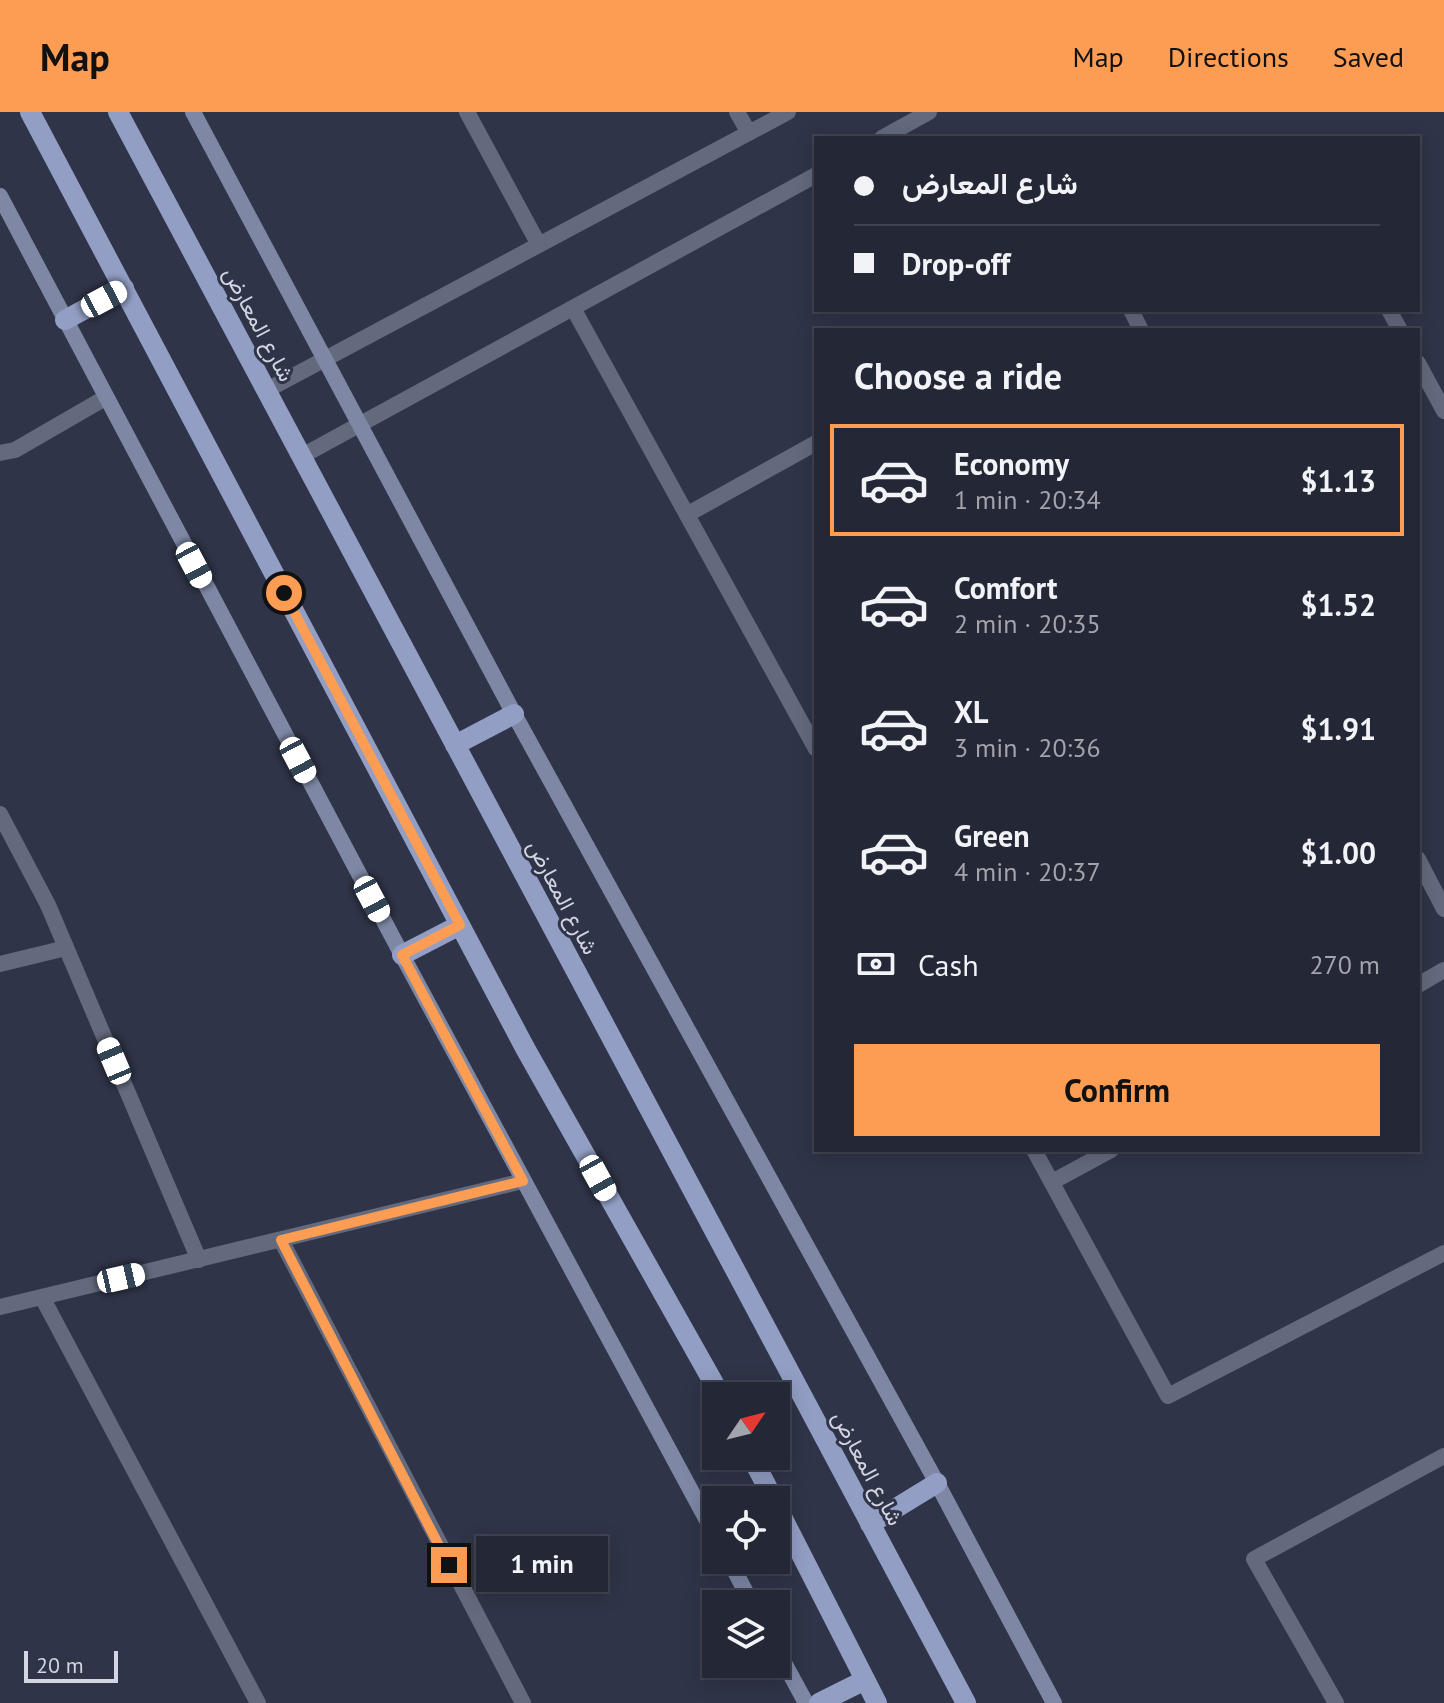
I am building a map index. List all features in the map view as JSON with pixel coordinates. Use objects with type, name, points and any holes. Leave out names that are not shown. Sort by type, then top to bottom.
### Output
[{"type":"main road","points":[[30,112],[525,1048],[713,1382]]},
{"type":"main road","name":"شارع المعارض","points":[[118,112],[966,1703]]},
{"type":"main road","points":[[193,112],[514,714],[937,1483],[1054,1703]]},
{"type":"main road","points":[[1,201],[702,1511]]},
{"type":"main road","points":[[65,320],[124,288]]},
{"type":"main road","points":[[455,745],[514,714]]},
{"type":"main road","points":[[402,955],[460,925]]},
{"type":"main road","points":[[870,1524],[937,1483]]},
{"type":"main road","points":[[790,1532],[877,1703]]},
{"type":"main road","points":[[790,1674],[806,1703]]},
{"type":"main road","points":[[819,1703],[865,1680]]},
{"type":"street","points":[[467,112],[539,245]]},
{"type":"street","points":[[737,112],[749,133]]},
{"type":"street","points":[[267,390],[788,112]]},
{"type":"street","points":[[886,136],[929,112]]},
{"type":"street","points":[[302,456],[814,176]]},
{"type":"street","points":[[573,308],[814,745]]},
{"type":"street","points":[[1420,367],[1444,411]]},
{"type":"street","points":[[0,453],[15,450],[105,398]]},
{"type":"street","points":[[688,514],[814,444]]},
{"type":"street","points":[[0,814],[48,905],[199,1260]]},
{"type":"street","points":[[1420,863],[1444,909]]},
{"type":"street","points":[[0,964],[66,948]]},
{"type":"street","points":[[1420,984],[1444,970]]},
{"type":"street","points":[[1035,1152],[1168,1396],[1444,1253]]},
{"type":"street","points":[[1052,1182],[1107,1152]]},
{"type":"street","points":[[0,1307],[523,1181]]},
{"type":"street","points":[[281,1240],[523,1703]]},
{"type":"street","points":[[42,1297],[258,1703]]},
{"type":"street","points":[[1336,1703],[1254,1559],[1444,1456]]},
{"type":"route","points":[[284,593],[460,925],[402,955],[523,1181],[281,1240],[449,1565]]}]
